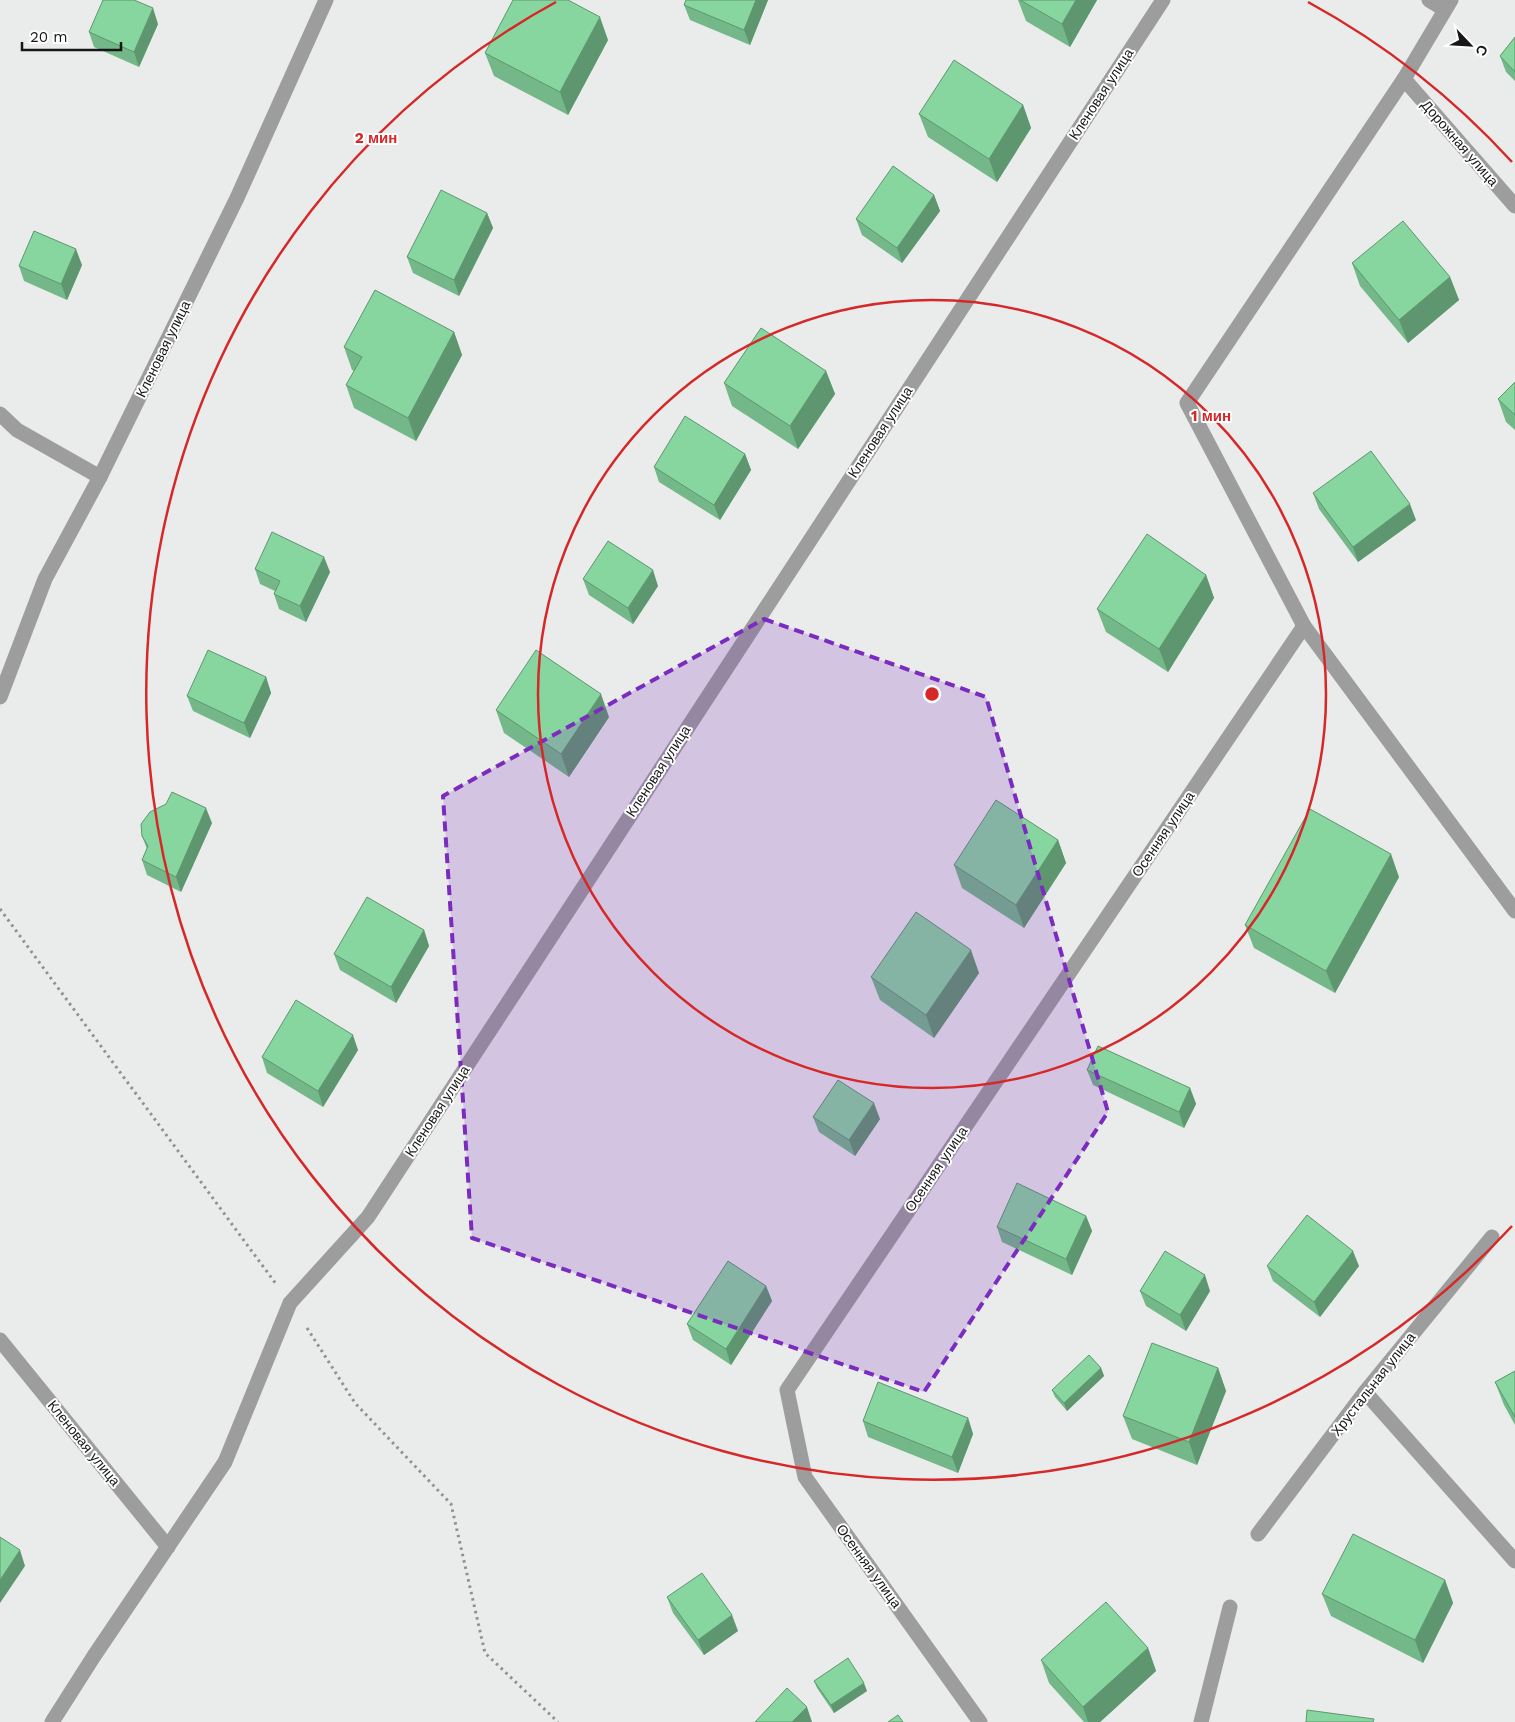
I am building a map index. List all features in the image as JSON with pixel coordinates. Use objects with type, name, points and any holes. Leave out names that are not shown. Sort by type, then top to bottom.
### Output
[{"type":"street","name":"Кленовая улица","points":[[0,697],[45,579],[100,477],[237,198],[326,0]]},
{"type":"street","name":"Кленовая улица","points":[[52,1722],[225,1462],[290,1303],[368,1217],[1163,0]]},
{"type":"street","points":[[1429,0],[1448,5],[1404,79],[1187,403],[1304,626],[1515,911]]},
{"type":"street","name":"Дорожная улица","points":[[1404,79],[1515,206]]},
{"type":"street","points":[[0,414],[17,430],[100,477]]},
{"type":"street","name":"Осенняя улица","points":[[980,1722],[805,1478],[787,1390],[1304,626]]},
{"type":"street","name":"Хрустальная улица","points":[[1258,1534],[1365,1392],[1492,1237]]},
{"type":"street","name":"Кленовая улица","points":[[0,1340],[168,1547]]},
{"type":"street","points":[[1365,1392],[1515,1561]]},
{"type":"street","points":[[1201,1722],[1230,1607]]},
{"type":"path","points":[[0,909],[290,1303],[355,1403],[451,1504],[485,1653],[558,1722]]},
{"type":"highlighted area","points":[[764,619],[986,697],[1108,1112],[924,1392],[472,1238],[443,796]]},
{"type":"building","points":[[103,0],[134,0],[153,8],[134,52],[89,32]]},
{"type":"building","points":[[513,0],[568,0],[600,17],[560,92],[485,53]]},
{"type":"building","points":[[686,0],[756,0],[744,30],[684,5]]},
{"type":"building","points":[[1020,0],[1076,0],[1062,24]]},
{"type":"building","points":[[1515,37],[1515,72],[1500,56]]},
{"type":"building","points":[[954,60],[1023,105],[989,159],[919,114]]},
{"type":"building","points":[[893,166],[934,195],[897,248],[856,219]]},
{"type":"building","points":[[441,190],[487,213],[454,280],[407,257]]},
{"type":"building","points":[[1403,221],[1450,277],[1399,320],[1352,263]]},
{"type":"building","points":[[34,231],[76,249],[61,284],[19,266]]},
{"type":"building","points":[[375,290],[454,332],[408,418],[346,385],[362,357],[344,347]]},
{"type":"building","points":[[761,328],[826,371],[790,426],[724,383]]},
{"type":"building","points":[[1515,382],[1515,415],[1498,399]]},
{"type":"building","points":[[685,416],[745,454],[714,505],[654,467]]},
{"type":"building","points":[[1371,451],[1410,504],[1353,547],[1313,493]]},
{"type":"building","points":[[272,532],[324,557],[300,606],[274,594],[280,581],[255,569]]},
{"type":"building","points":[[1147,534],[1206,575],[1159,649],[1097,609]]},
{"type":"building","points":[[608,541],[653,570],[628,608],[583,579]]},
{"type":"building","points":[[208,650],[266,677],[244,723],[187,696]]},
{"type":"building","points":[[536,650],[601,694],[561,754],[496,710]]},
{"type":"building","points":[[172,792],[206,808],[176,877],[142,860],[148,846],[142,836],[141,824],[150,812],[166,804]]},
{"type":"building","points":[[996,800],[1058,840],[1016,905],[954,865]]},
{"type":"building","points":[[1310,809],[1391,854],[1326,971],[1245,925]]},
{"type":"building","points":[[367,897],[424,930],[391,987],[334,954]]},
{"type":"building","points":[[916,912],[971,950],[926,1015],[871,977]]},
{"type":"building","points":[[296,1000],[353,1035],[318,1091],[262,1057]]},
{"type":"building","points":[[1098,1046],[1190,1088],[1179,1112],[1087,1070]]},
{"type":"building","points":[[838,1080],[874,1103],[849,1140],[813,1117]]},
{"type":"building","points":[[1017,1183],[1086,1216],[1066,1259],[997,1227]]},
{"type":"building","points":[[1307,1215],[1353,1251],[1314,1302],[1267,1266]]},
{"type":"building","points":[[1165,1251],[1205,1275],[1180,1315],[1140,1291]]},
{"type":"building","points":[[728,1261],[766,1286],[726,1349],[687,1324]]},
{"type":"building","points":[[1152,1343],[1218,1368],[1189,1442],[1123,1416]]},
{"type":"building","points":[[1089,1355],[1101,1368],[1064,1403],[1052,1390]]},
{"type":"building","points":[[1515,1371],[1515,1417],[1495,1382]]},
{"type":"building","points":[[878,1382],[968,1418],[952,1457],[863,1421]]},
{"type":"building","points":[[1353,1534],[1445,1580],[1415,1640],[1322,1594]]},
{"type":"building","points":[[0,1537],[20,1550],[0,1580]]},
{"type":"building","points":[[702,1573],[732,1615],[698,1640],[667,1597]]},
{"type":"building","points":[[1106,1602],[1148,1648],[1083,1707],[1041,1660]]},
{"type":"building","points":[[848,1658],[864,1683],[831,1705],[814,1681]]},
{"type":"building","points":[[787,1688],[807,1707],[792,1722],[755,1722]]},
{"type":"building","points":[[1307,1710],[1374,1719],[1373,1722],[1306,1722]]},
{"type":"building","points":[[898,1715],[903,1722],[888,1722]]}]
